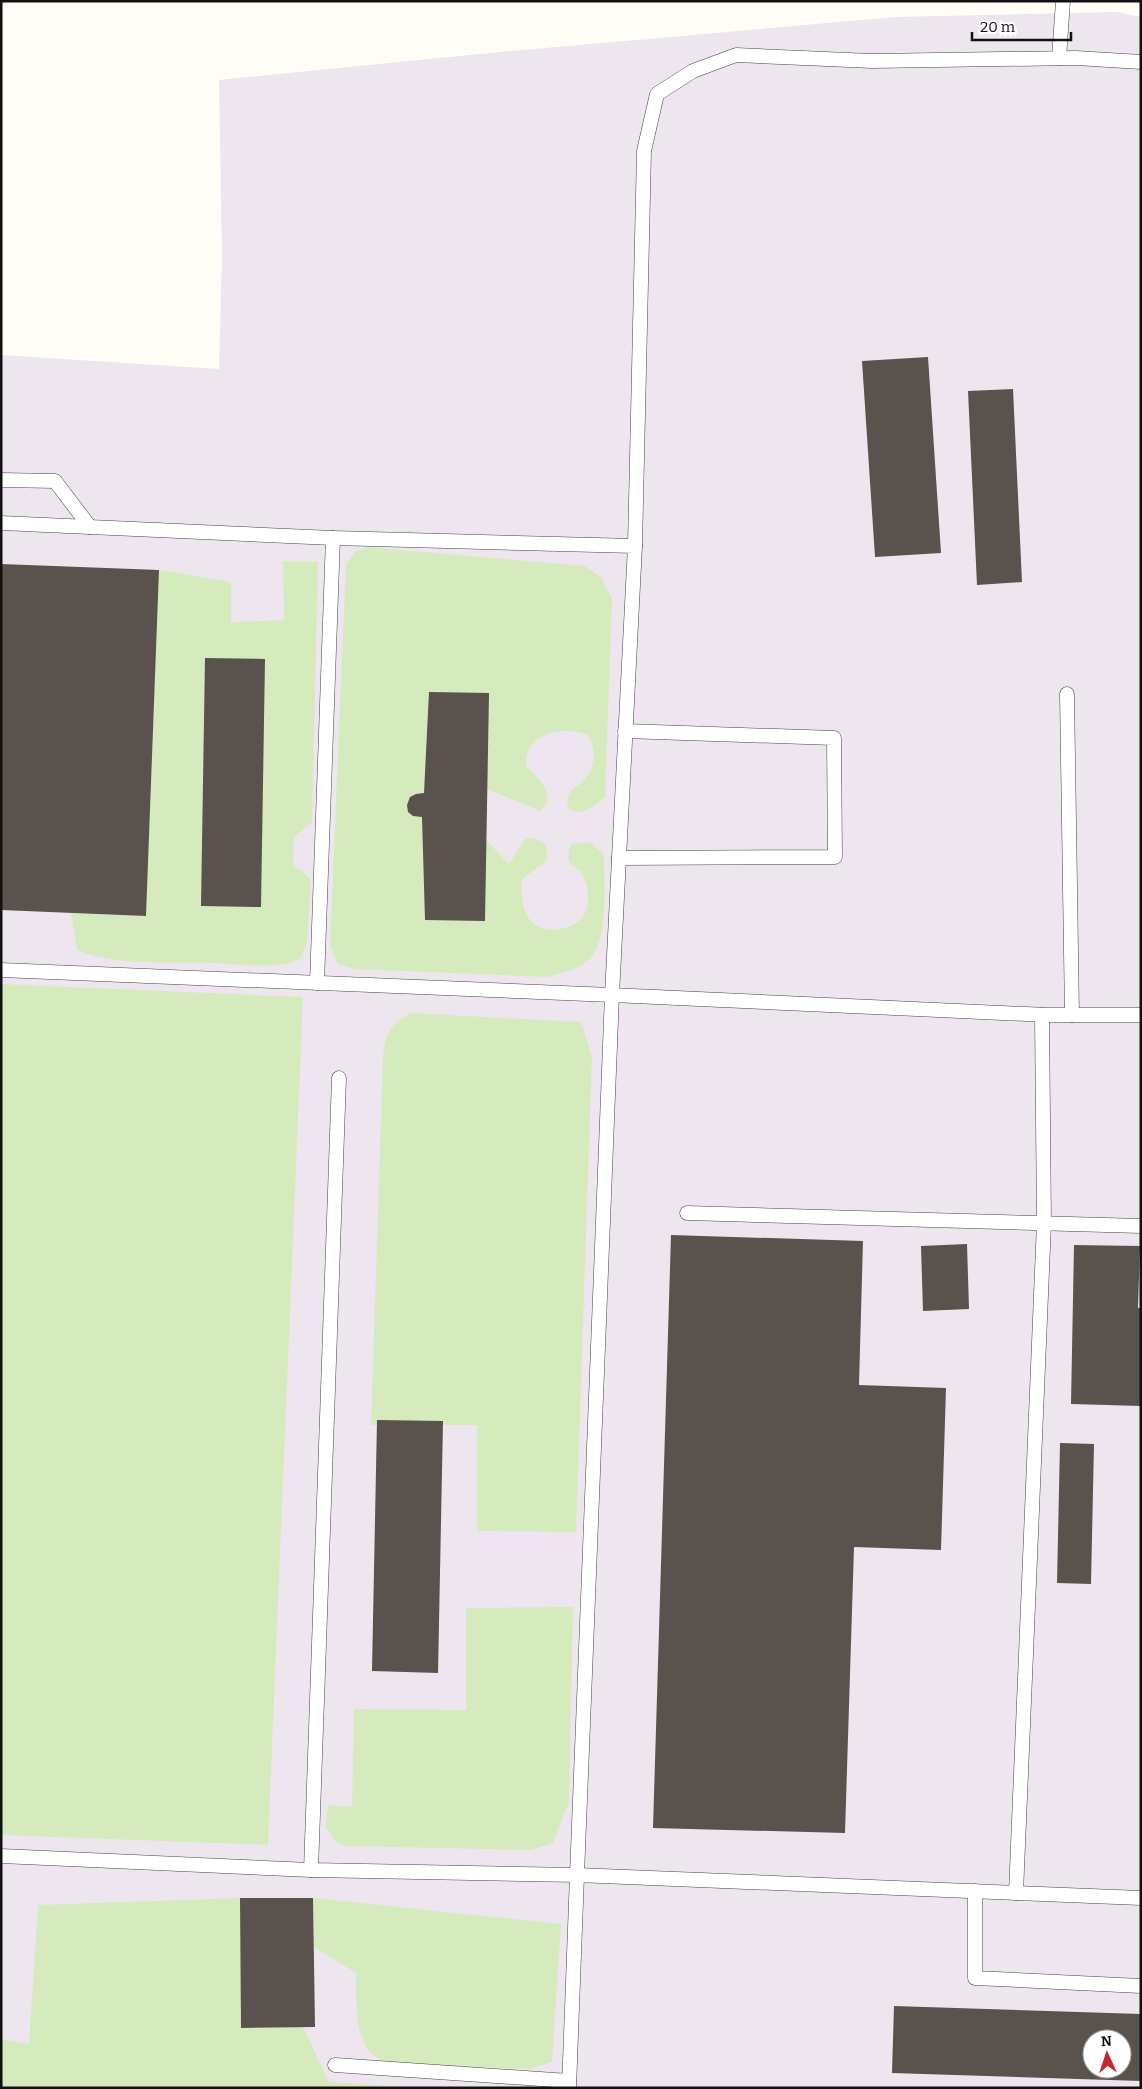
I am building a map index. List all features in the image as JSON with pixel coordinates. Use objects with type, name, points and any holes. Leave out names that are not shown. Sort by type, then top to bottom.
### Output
[{"type":"lane","points":[[1059,58],[1063,1]]},
{"type":"lane","points":[[335,2065],[569,2084],[612,995],[635,546],[644,151],[657,94],[693,71],[736,55],[872,61],[1059,58],[1141,62]]},
{"type":"lane","points":[[1,480],[55,480],[90,527]]},
{"type":"lane","points":[[1,523],[333,538],[635,546]]},
{"type":"lane","points":[[317,983],[333,538]]},
{"type":"lane","points":[[1067,694],[1072,1015]]},
{"type":"lane","points":[[619,858],[835,857],[834,738],[625,731]]},
{"type":"lane","points":[[1,970],[1042,1015],[1141,1015]]},
{"type":"lane","points":[[1016,1893],[1044,1223],[1042,1015]]},
{"type":"lane","points":[[311,1870],[339,1078]]},
{"type":"lane","points":[[687,1213],[1141,1226]]},
{"type":"lane","points":[[1,1856],[311,1870],[578,1875],[1141,1898]]},
{"type":"lane","points":[[974,1891],[975,1978],[1141,1986]]},
{"type":"shaded area","points":[[1116,12],[1141,17],[1141,2088],[1,2088],[1,355],[219,369],[222,256],[219,80],[511,51],[896,17]]},
{"type":"green space","points":[[367,547],[585,566],[601,577],[612,599],[605,797],[587,810],[578,812],[568,808],[569,794],[572,789],[587,777],[594,760],[594,753],[588,735],[567,731],[546,734],[531,746],[527,755],[526,766],[547,792],[545,805],[540,811],[487,789],[486,840],[509,864],[525,839],[538,839],[547,847],[546,861],[521,882],[525,912],[536,925],[552,930],[569,927],[582,918],[586,911],[588,895],[586,884],[582,874],[569,861],[571,844],[590,842],[604,855],[605,894],[603,925],[595,951],[584,963],[547,977],[355,969],[338,964],[330,945],[346,564],[355,552]]},
{"type":"green space","points":[[283,561],[318,562],[312,822],[294,837],[293,866],[302,870],[311,881],[307,942],[301,958],[286,964],[268,966],[142,962],[108,959],[77,950],[71,913],[146,916],[159,570],[231,582],[231,622],[284,620]]},
{"type":"green space","points":[[1,984],[303,997],[268,1845],[1,1835]]},
{"type":"green space","points":[[411,1013],[581,1022],[592,1057],[576,1532],[477,1531],[477,1425],[371,1425],[383,1057],[385,1042],[393,1026]]},
{"type":"green space","points":[[573,1607],[569,1802],[553,1843],[531,1850],[345,1846],[335,1841],[325,1826],[328,1805],[352,1807],[354,1709],[466,1710],[466,1608]]},
{"type":"green space","points":[[240,1898],[242,2028],[303,2027],[329,2082],[424,2088],[1,2088],[1,2039],[29,2044],[38,1905]]},
{"type":"green space","points":[[313,1898],[561,1924],[552,2062],[530,2069],[395,2064],[376,2057],[368,2050],[359,2030],[356,2007],[356,1973],[314,1947]]},
{"type":"building","points":[[928,357],[941,553],[875,557],[862,361]]},
{"type":"building","points":[[1013,389],[1022,582],[977,585],[968,391]]},
{"type":"building","points":[[1,564],[159,570],[146,916],[1,910]]},
{"type":"building","points":[[205,658],[265,659],[261,907],[201,906]]},
{"type":"building","points":[[429,692],[489,693],[485,921],[425,920],[422,817],[413,816],[408,812],[407,805],[410,797],[424,793]]},
{"type":"building","points":[[671,1235],[863,1241],[859,1385],[946,1388],[941,1550],[854,1547],[845,1833],[653,1828]]},
{"type":"building","points":[[967,1244],[969,1309],[923,1311],[921,1246]]},
{"type":"building","points":[[1074,1245],[1140,1246],[1138,1308],[1141,1308],[1141,1406],[1071,1404]]},
{"type":"building","points":[[377,1420],[443,1421],[438,1673],[372,1671]]},
{"type":"building","points":[[1060,1443],[1094,1444],[1091,1584],[1057,1583]]},
{"type":"building","points":[[240,1898],[313,1898],[315,2027],[241,2028]]},
{"type":"building","points":[[894,2006],[1141,2014],[1141,2081],[892,2073]]}]
